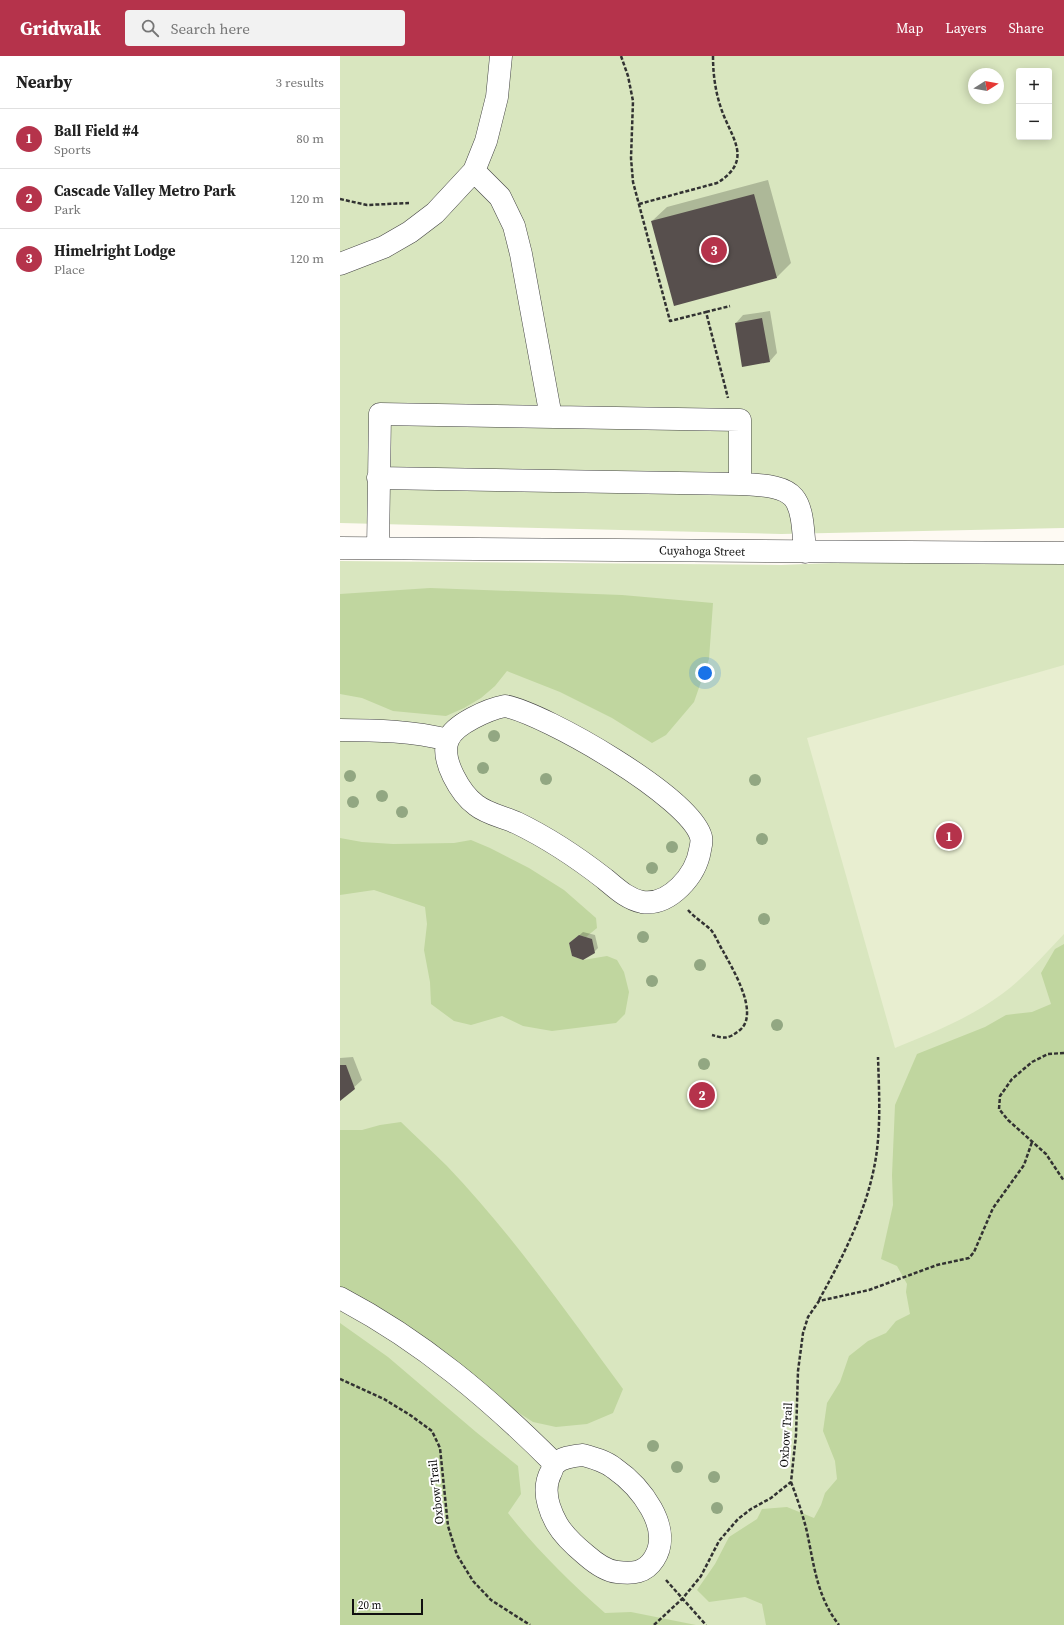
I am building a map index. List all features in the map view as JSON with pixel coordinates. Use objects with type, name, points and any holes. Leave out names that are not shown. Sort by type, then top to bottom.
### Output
[{"type":"street","points":[[340,264],[384,247],[410,232],[440,207],[474,170],[486,141],[497,97],[501,56]]},
{"type":"street","points":[[474,170],[500,197],[514,226],[521,254],[551,417]]},
{"type":"street","points":[[378,548],[380,414],[740,420],[740,484]]},
{"type":"street","points":[[378,478],[765,485],[780,488],[796,498],[803,517],[805,552]]},
{"type":"street","name":"Cuyahoga Street","points":[[340,548],[1064,553]]},
{"type":"street","points":[[505,706],[512,707],[552,724],[644,779],[686,814],[698,828],[702,839],[697,864],[684,883],[673,893],[653,901],[644,902],[632,899],[590,867],[555,844],[516,823],[478,806],[468,798],[459,786],[450,768],[447,754],[448,740],[460,727],[481,713],[505,706]]},
{"type":"street","points":[[340,730],[410,733],[429,735],[448,740]]},
{"type":"street","points":[[340,1298],[399,1333],[453,1371],[489,1401],[555,1464]]},
{"type":"street","points":[[583,1455],[596,1458],[614,1468],[634,1486],[651,1508],[659,1525],[661,1538],[658,1552],[651,1564],[643,1571],[629,1574],[614,1572],[595,1562],[573,1544],[558,1525],[550,1510],[546,1495],[547,1480],[555,1464],[570,1456],[583,1455]]},
{"type":"path","points":[[620,56],[628,76],[633,101],[631,158],[633,182],[670,322],[730,306]]},
{"type":"path","points":[[638,204],[717,183],[725,178],[733,169],[738,158],[737,148],[720,106],[715,86],[713,56]]},
{"type":"path","points":[[340,199],[367,205],[419,202],[440,207]]},
{"type":"path","points":[[706,312],[734,420]]},
{"type":"path","points":[[685,907],[711,931],[735,971],[746,1003],[747,1015],[743,1027],[732,1036],[725,1038],[712,1035]]},
{"type":"path","points":[[1064,1052],[1048,1054],[1032,1062],[1012,1079],[1000,1096],[999,1109],[1008,1120],[1046,1154],[1064,1180]]},
{"type":"path","name":"Oxbow Trail","points":[[654,1625],[683,1598],[701,1576],[719,1541],[738,1519],[751,1509],[771,1498],[791,1482],[796,1435],[798,1371],[803,1333],[808,1317],[819,1300],[850,1240],[867,1196],[876,1157],[879,1121],[878,1057]]},
{"type":"path","points":[[819,1300],[868,1290],[936,1265],[969,1258],[974,1252],[993,1208],[1024,1164],[1032,1142]]},
{"type":"path","name":"Oxbow Trail","points":[[340,1379],[384,1399],[432,1431],[440,1448],[448,1526],[457,1555],[473,1581],[491,1600],[530,1625]]},
{"type":"path","points":[[791,1482],[807,1531],[815,1576],[824,1601],[839,1625]]},
{"type":"path","points":[[683,1598],[706,1625]]},
{"type":"green space","points":[[340,56],[1064,56],[1064,528],[781,534],[340,523]]},
{"type":"green space","points":[[1064,554],[1064,1625],[340,1625],[340,561],[781,565]]},
{"type":"green space","points":[[430,588],[622,595],[713,603],[709,659],[694,702],[666,735],[652,743],[612,718],[560,692],[507,671],[495,686],[481,698],[446,716],[393,711],[362,698],[340,694],[340,594]]},
{"type":"green space","points":[[1064,665],[1064,934],[1019,980],[990,1003],[964,1018],[895,1048],[807,738]]},
{"type":"green space","points":[[340,838],[362,842],[393,844],[454,843],[471,840],[529,868],[564,890],[596,918],[597,928],[586,937],[579,935],[569,943],[572,956],[583,960],[607,956],[617,960],[624,972],[629,992],[625,1014],[616,1023],[552,1031],[523,1026],[502,1016],[471,1025],[454,1021],[431,1004],[430,982],[424,950],[427,924],[425,907],[374,890],[340,895]]},
{"type":"green space","points":[[1064,944],[1064,1625],[766,1625],[762,1604],[745,1597],[709,1602],[697,1590],[715,1564],[729,1537],[757,1519],[762,1509],[787,1507],[814,1518],[825,1493],[837,1479],[835,1461],[823,1431],[827,1403],[840,1382],[849,1356],[868,1341],[886,1333],[896,1321],[910,1314],[906,1292],[907,1284],[897,1266],[881,1259],[893,1205],[892,1175],[895,1105],[917,1054],[985,1027],[1006,1015],[1032,1012],[1051,1004],[1041,973],[1055,949]]},
{"type":"green space","points":[[401,1122],[447,1166],[494,1219],[538,1274],[623,1389],[613,1413],[587,1424],[556,1427],[533,1422],[340,1291],[340,1130],[362,1130],[380,1125]]},
{"type":"green space","points":[[340,1323],[388,1357],[518,1466],[521,1494],[508,1513],[530,1540],[554,1565],[605,1613],[631,1612],[696,1625],[340,1625]]},
{"type":"building","points":[[754,194],[777,278],[674,306],[651,221]]},
{"type":"building","points":[[762,318],[770,362],[742,367],[735,323]]},
{"type":"building","points":[[579,935],[592,939],[595,953],[583,960],[572,956],[569,943]]},
{"type":"building","points":[[340,1065],[346,1065],[355,1089],[340,1101]]},
{"type":"place","name":"Himelright Lodge","points":[[714,250]]},
{"type":"place","name":"Ball Field #4","points":[[949,836]]},
{"type":"place","name":"Cascade Valley Metro Park","points":[[702,1095]]}]
